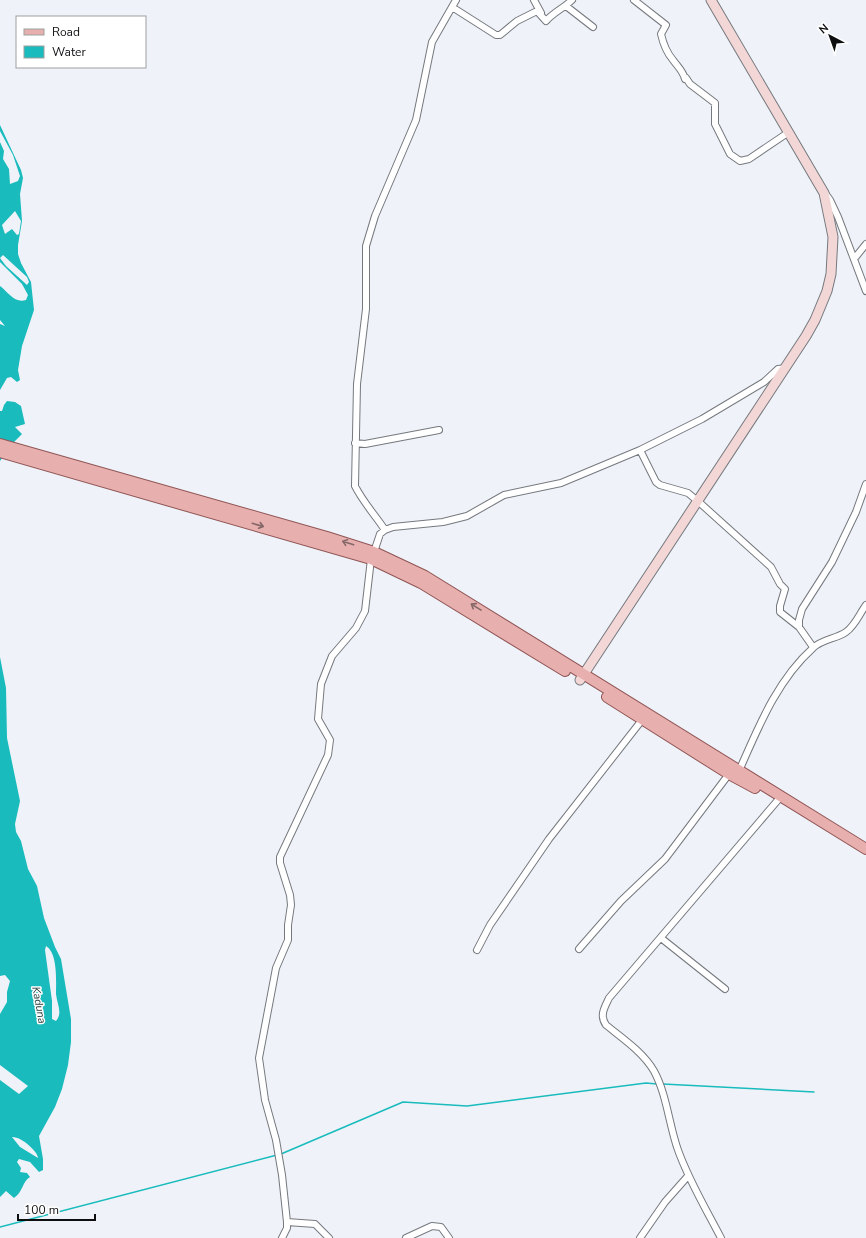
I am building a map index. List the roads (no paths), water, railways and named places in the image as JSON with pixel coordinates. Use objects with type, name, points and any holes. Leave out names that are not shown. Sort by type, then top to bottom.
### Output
[{"type":"main road","points":[[582,677],[786,368],[815,320],[827,291],[831,274],[833,237],[824,193],[711,0]]},
{"type":"main road","points":[[0,444],[20,453],[372,556],[582,677],[866,855]]},
{"type":"main road","points":[[0,452],[20,453]]},
{"type":"main road","points":[[582,677],[642,720],[866,849]]},
{"type":"street","points":[[385,530],[376,515],[362,499],[355,486],[357,384],[366,309],[366,246],[375,216],[416,120],[432,42],[456,0]]},
{"type":"street","points":[[534,0],[546,21]]},
{"type":"street","points":[[546,21],[555,12],[566,6],[572,0]]},
{"type":"street","points":[[634,0],[666,25],[661,34],[672,60],[683,72],[685,78],[690,84],[716,103],[715,124],[730,154],[740,161],[749,159],[789,132]]},
{"type":"street","points":[[452,6],[496,35],[500,35],[517,21],[537,11],[546,21]]},
{"type":"street","points":[[566,6],[593,27]]},
{"type":"street","points":[[824,193],[830,200],[838,217],[866,291]]},
{"type":"street","points":[[854,259],[866,244]]},
{"type":"street","points":[[282,1238],[287,1222],[282,1175],[276,1140],[265,1100],[259,1058],[276,968],[288,940],[288,925],[291,906],[290,895],[280,863],[280,857],[328,755],[330,740],[318,719],[321,684],[332,656],[356,628],[365,611],[372,556],[380,534],[393,527],[443,522],[467,516],[504,495],[562,483],[640,450],[702,419],[764,382],[778,369],[786,368]]},
{"type":"street","points":[[355,443],[365,444],[439,430]]},
{"type":"street","points":[[640,450],[656,482],[660,485],[688,493],[771,567],[780,584],[785,589],[780,606],[780,612],[799,628],[813,647]]},
{"type":"street","points":[[799,628],[799,620],[802,609],[832,562],[856,512],[866,484]]},
{"type":"street","points":[[580,948],[621,901],[665,859],[734,773],[770,704],[788,676],[813,647],[824,640],[846,632],[866,605]]},
{"type":"street","points":[[477,950],[490,925],[549,839],[642,720]]},
{"type":"street","points":[[721,1238],[688,1176],[678,1148],[661,1088],[654,1071],[645,1060],[603,1020],[602,1013],[609,998],[778,800]]},
{"type":"street","points":[[661,938],[725,989]]},
{"type":"street","points":[[640,1238],[665,1202],[688,1176]]},
{"type":"street","points":[[287,1222],[315,1224],[329,1238]]},
{"type":"street","points":[[406,1238],[432,1226],[441,1227],[449,1238]]},
{"type":"water","points":[[0,125],[21,170],[23,178],[20,194],[22,221],[18,254],[31,282],[34,310],[22,346],[18,370],[20,380],[17,382],[11,377],[7,378],[0,390],[0,324],[5,326],[0,320],[0,286],[12,297],[18,300],[26,300],[28,295],[22,284],[0,262],[0,258],[0,142],[4,151],[3,159],[9,169],[10,184],[18,181],[20,176],[13,155],[0,131]],"holes":[[[15,211],[21,221],[19,234],[17,235],[12,229],[5,234],[2,225]],[[3,255],[27,277],[29,282],[27,285],[6,266],[0,258]]]},
{"type":"water","points":[[7,401],[15,402],[21,406],[25,424],[15,427],[22,434],[10,446],[0,461],[0,411],[2,411]]},
{"type":"water","name":"Kaduna","points":[[0,657],[6,688],[7,738],[20,801],[15,824],[16,832],[21,841],[28,869],[37,886],[44,918],[61,959],[71,1019],[71,1042],[68,1065],[62,1089],[55,1107],[39,1136],[43,1159],[43,1170],[39,1172],[30,1162],[19,1159],[17,1162],[21,1168],[20,1172],[27,1173],[30,1177],[14,1198],[6,1191],[0,1197],[0,1080],[19,1094],[28,1086],[0,1065],[0,1014],[7,1002],[7,992],[10,981],[5,975],[0,976]],"holes":[[[46,946],[53,955],[56,968],[56,994],[59,1012],[56,1021],[52,1019],[52,1001],[45,950]],[[12,1137],[15,1137],[28,1144],[38,1158],[20,1147]]]},
{"type":"waterway","points":[[281,1154],[403,1102],[467,1106],[646,1083],[657,1084]]},
{"type":"waterway","points":[[663,1084],[814,1092]]},
{"type":"waterway","points":[[0,1227],[277,1155]]}]
